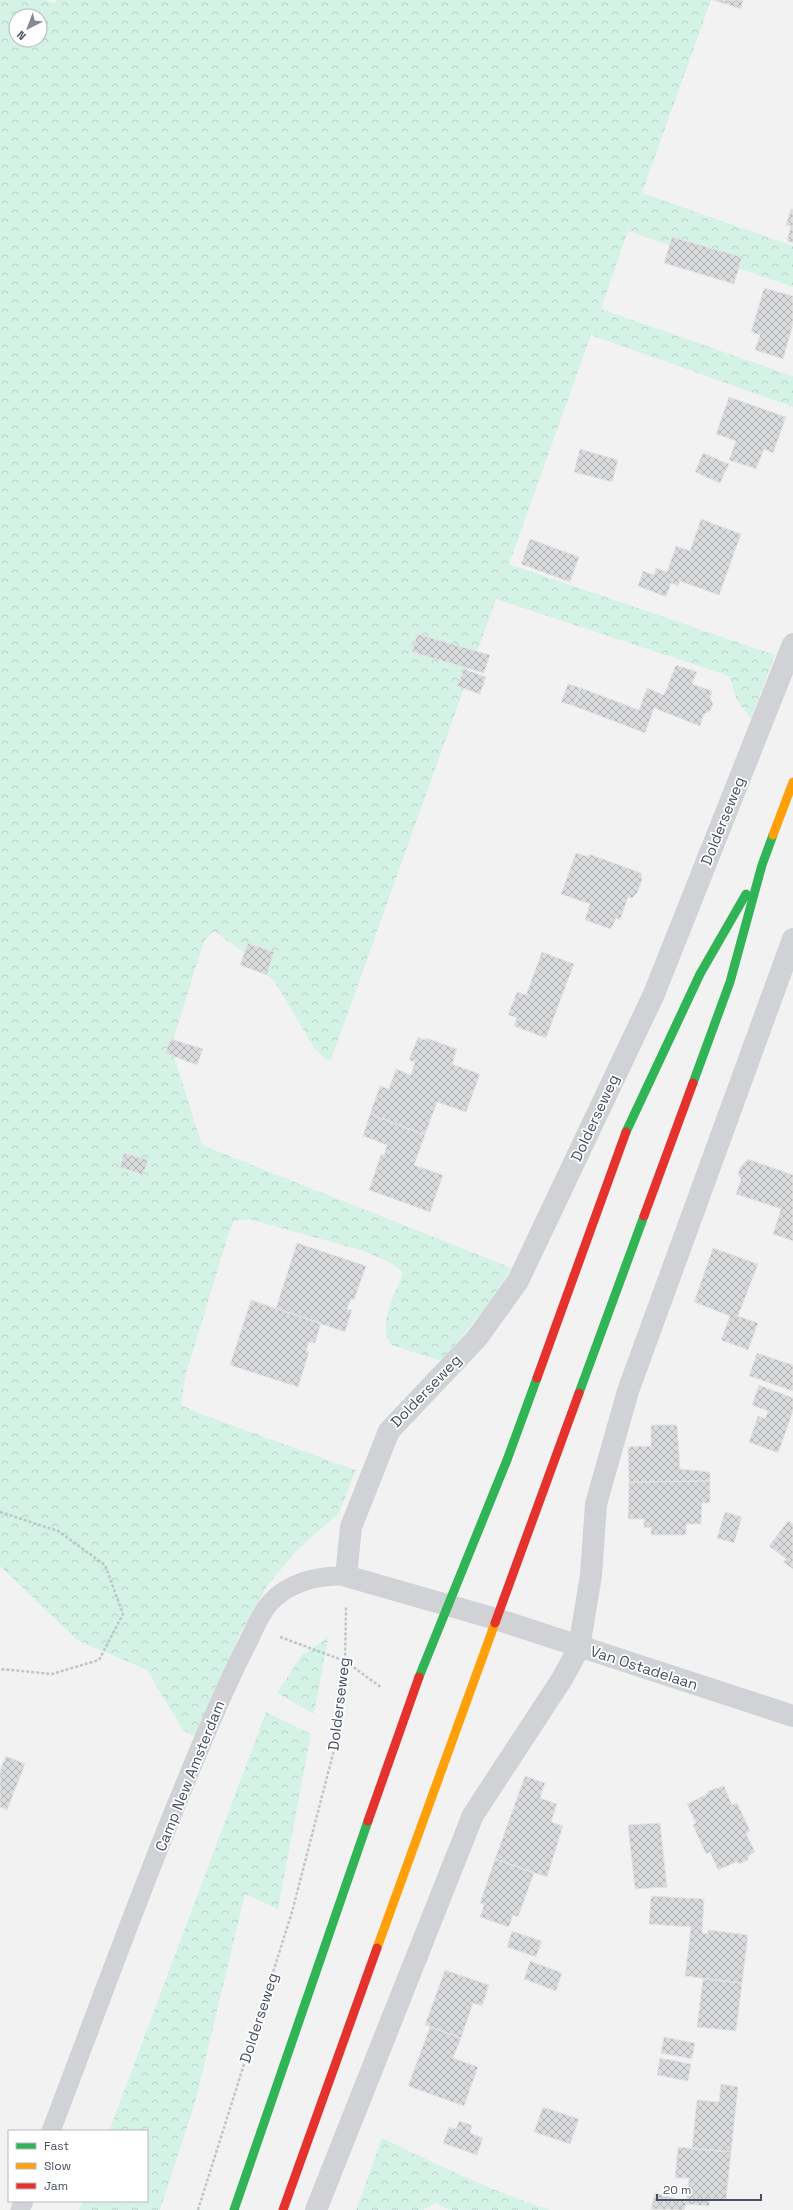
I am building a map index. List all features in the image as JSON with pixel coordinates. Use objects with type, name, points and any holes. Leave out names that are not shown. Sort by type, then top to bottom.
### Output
[{"type":"main road","points":[[283,2210],[496,1620],[730,982],[762,865],[793,782]]},
{"type":"main road","points":[[234,2210],[410,1700],[507,1460],[622,1141],[700,974],[762,865]]},
{"type":"street","name":"Dolderseweg","points":[[346,1576],[351,1527],[389,1430],[478,1338],[518,1282],[654,994],[793,644]]},
{"type":"street","points":[[316,2210],[473,1815],[562,1679],[579,1648],[591,1575],[596,1504],[628,1391],[793,940]]},
{"type":"street","name":"Camp New Amsterdam","points":[[346,1576],[449,1605]]},
{"type":"street","points":[[449,1605],[496,1620]]},
{"type":"street","name":"Van Ostadelaan","points":[[496,1620],[793,1716]]},
{"type":"lane","name":"Camp New Amsterdam","points":[[51,2130],[186,1781],[221,1698],[255,1628],[268,1605],[279,1594],[295,1585],[315,1577],[346,1576]]},
{"type":"path","points":[[0,1512],[58,1531],[105,1565],[123,1614],[100,1660],[52,1674],[0,1669]]},
{"type":"path","name":"Dolderseweg","points":[[198,2210],[292,1912],[335,1746],[345,1661],[346,1576]]},
{"type":"path","points":[[255,1628],[345,1661]]},
{"type":"green space","points":[[0,0],[46,0],[55,3],[56,0],[711,0],[642,193],[793,246],[793,287],[628,231],[601,309],[793,376],[793,407],[591,335],[509,564],[775,655],[751,719],[737,700],[729,676],[496,599],[331,1060],[325,1059],[314,1048],[275,982],[239,949],[214,931],[204,941],[171,1047],[202,1145],[512,1268],[485,1308],[442,1361],[391,1345],[387,1336],[387,1318],[392,1299],[403,1273],[393,1264],[364,1251],[249,1219],[234,1221],[228,1236],[185,1377],[181,1405],[198,1413],[356,1470],[339,1513],[297,1550],[268,1585],[241,1632],[196,1737],[183,1730],[147,1670],[77,1640],[0,1566]]},
{"type":"green space","points":[[328,1638],[314,1714],[277,1693],[302,1655]]},
{"type":"green space","points":[[266,1712],[311,1734],[278,1909],[245,1894],[195,2103],[160,2210],[79,2210],[83,2202],[148,2202],[148,2130],[109,2130]]},
{"type":"green space","points":[[382,2138],[507,2195],[550,2210],[450,2210],[435,2203],[422,2210],[356,2210]]},
{"type":"building","points":[[713,0],[743,0],[741,9]]},
{"type":"building","points":[[791,209],[793,209],[793,243],[787,241],[791,226],[786,225]]},
{"type":"building","points":[[672,237],[742,257],[734,284],[664,263]]},
{"type":"building","points":[[764,288],[793,296],[793,324],[783,359],[755,350],[760,335],[751,332]]},
{"type":"building","points":[[729,397],[786,417],[773,453],[764,449],[756,469],[729,460],[736,441],[716,434]]},
{"type":"building","points":[[580,449],[618,460],[612,482],[574,472]]},
{"type":"building","points":[[703,453],[729,464],[720,483],[695,472]]},
{"type":"building","points":[[701,519],[741,534],[719,595],[680,581],[678,586],[671,583],[666,597],[638,586],[643,571],[654,575],[656,568],[667,572],[676,546],[690,551]]},
{"type":"building","points":[[530,539],[579,557],[570,582],[521,564]]},
{"type":"building","points":[[417,634],[490,655],[484,673],[412,652]]},
{"type":"building","points":[[676,665],[697,672],[692,684],[712,691],[710,698],[713,704],[710,711],[704,714],[700,726],[654,708],[645,733],[574,706],[581,688],[639,710],[647,688],[664,695]]},
{"type":"building","points":[[464,669],[486,677],[480,694],[457,686]]},
{"type":"building","points":[[568,684],[581,688],[574,706],[561,702]]},
{"type":"building","points":[[576,853],[589,857],[589,854],[641,873],[642,880],[637,893],[632,898],[628,897],[620,920],[616,918],[611,929],[585,920],[590,904],[561,894]]},
{"type":"building","points":[[248,943],[274,952],[267,975],[240,965]]},
{"type":"building","points":[[542,952],[574,964],[546,1038],[514,1026],[517,1018],[508,1015],[517,992],[526,995]]},
{"type":"building","points":[[418,1037],[425,1040],[426,1038],[457,1049],[452,1064],[480,1074],[466,1112],[437,1102],[425,1135],[370,1114],[380,1086],[389,1089],[396,1069],[411,1075],[415,1062],[409,1060]]},
{"type":"building","points":[[171,1039],[203,1049],[197,1065],[165,1053]]},
{"type":"building","points":[[370,1114],[425,1135],[414,1165],[443,1175],[430,1212],[369,1190],[381,1154],[384,1155],[387,1145],[363,1136]]},
{"type":"building","points":[[124,1153],[148,1160],[143,1175],[120,1167]]},
{"type":"building","points":[[748,1159],[793,1175],[793,1241],[773,1234],[781,1209],[736,1194],[741,1180],[738,1174],[740,1168]]},
{"type":"building","points":[[297,1243],[366,1266],[354,1300],[351,1299],[347,1309],[352,1310],[345,1332],[251,1300],[276,1308]]},
{"type":"building","points":[[713,1248],[758,1264],[738,1316],[758,1323],[748,1350],[721,1340],[730,1316],[694,1302]]},
{"type":"building","points":[[251,1300],[321,1323],[315,1343],[309,1342],[306,1351],[309,1352],[298,1387],[230,1365]]},
{"type":"building","points":[[757,1353],[793,1365],[793,1391],[749,1376]]},
{"type":"building","points":[[759,1385],[793,1398],[793,1411],[778,1453],[749,1442],[758,1416],[765,1419],[768,1411],[752,1405]]},
{"type":"building","points":[[651,1425],[677,1425],[680,1469],[710,1472],[710,1481],[629,1482],[628,1447],[651,1446]]},
{"type":"building","points":[[710,1481],[710,1503],[702,1503],[701,1524],[686,1524],[686,1535],[651,1535],[651,1527],[644,1528],[644,1519],[628,1519],[629,1482]]},
{"type":"building","points":[[725,1512],[742,1517],[734,1543],[717,1538]]},
{"type":"building","points":[[788,1521],[793,1524],[793,1569],[783,1562],[786,1559],[769,1546]]},
{"type":"building","points":[[6,1756],[25,1764],[7,1810],[0,1807],[0,1771]]},
{"type":"building","points":[[525,1776],[545,1783],[540,1798],[557,1804],[551,1822],[563,1826],[547,1877],[495,1859]]},
{"type":"building","points":[[724,1786],[732,1805],[737,1803],[750,1831],[746,1833],[755,1852],[748,1856],[748,1860],[740,1864],[736,1862],[718,1870],[710,1852],[706,1854],[693,1825],[696,1823],[687,1804],[707,1794],[708,1791]]},
{"type":"building","points":[[660,1823],[667,1887],[635,1889],[628,1825]]},
{"type":"building","points":[[495,1859],[534,1873],[518,1917],[513,1915],[509,1927],[480,1917],[484,1905],[480,1903]]},
{"type":"building","points":[[651,1896],[704,1899],[702,1933],[708,1934],[708,1930],[748,1935],[742,1983],[685,1976],[691,1927],[649,1924]]},
{"type":"building","points":[[512,1931],[542,1941],[536,1957],[507,1947]]},
{"type":"building","points":[[530,1961],[562,1973],[556,1991],[524,1979]]},
{"type":"building","points":[[445,1970],[489,1985],[482,2006],[473,2003],[461,2038],[425,2025]]},
{"type":"building","points":[[703,1979],[742,1983],[736,2031],[697,2027]]},
{"type":"building","points":[[430,2027],[461,2038],[453,2058],[478,2067],[464,2106],[408,2086]]},
{"type":"building","points":[[664,2037],[695,2043],[692,2059],[661,2053]]},
{"type":"building","points":[[660,2058],[691,2064],[688,2081],[657,2075]]},
{"type":"building","points":[[721,2084],[738,2087],[731,2152],[692,2149],[697,2100],[719,2102]]},
{"type":"building","points":[[543,2107],[579,2119],[570,2144],[534,2132]]},
{"type":"building","points":[[459,2121],[472,2125],[470,2133],[483,2138],[477,2155],[443,2143],[449,2127],[456,2129]]},
{"type":"building","points":[[678,2147],[731,2152],[726,2200],[710,2199],[709,2206],[686,2204],[689,2178],[675,2178]]},
{"type":"building","points":[[655,2193],[687,2202],[684,2210],[651,2209]]},
{"type":"traffic: fast","points":[[693,1083],[730,982],[762,865],[773,835]]},
{"type":"traffic: fast","points":[[626,1132],[700,974],[746,894]]},
{"type":"traffic: fast","points":[[579,1393],[644,1216]]},
{"type":"traffic: fast","points":[[419,1677],[507,1460],[537,1378]]},
{"type":"traffic: fast","points":[[234,2210],[368,1821]]},
{"type":"traffic: slow","points":[[773,835],[793,782]]},
{"type":"traffic: slow","points":[[377,1948],[495,1623]]},
{"type":"traffic: jam","points":[[644,1216],[693,1083]]},
{"type":"traffic: jam","points":[[537,1378],[626,1132]]},
{"type":"traffic: jam","points":[[495,1623],[579,1393]]},
{"type":"traffic: jam","points":[[368,1821],[419,1677]]},
{"type":"traffic: jam","points":[[283,2210],[377,1948]]}]
